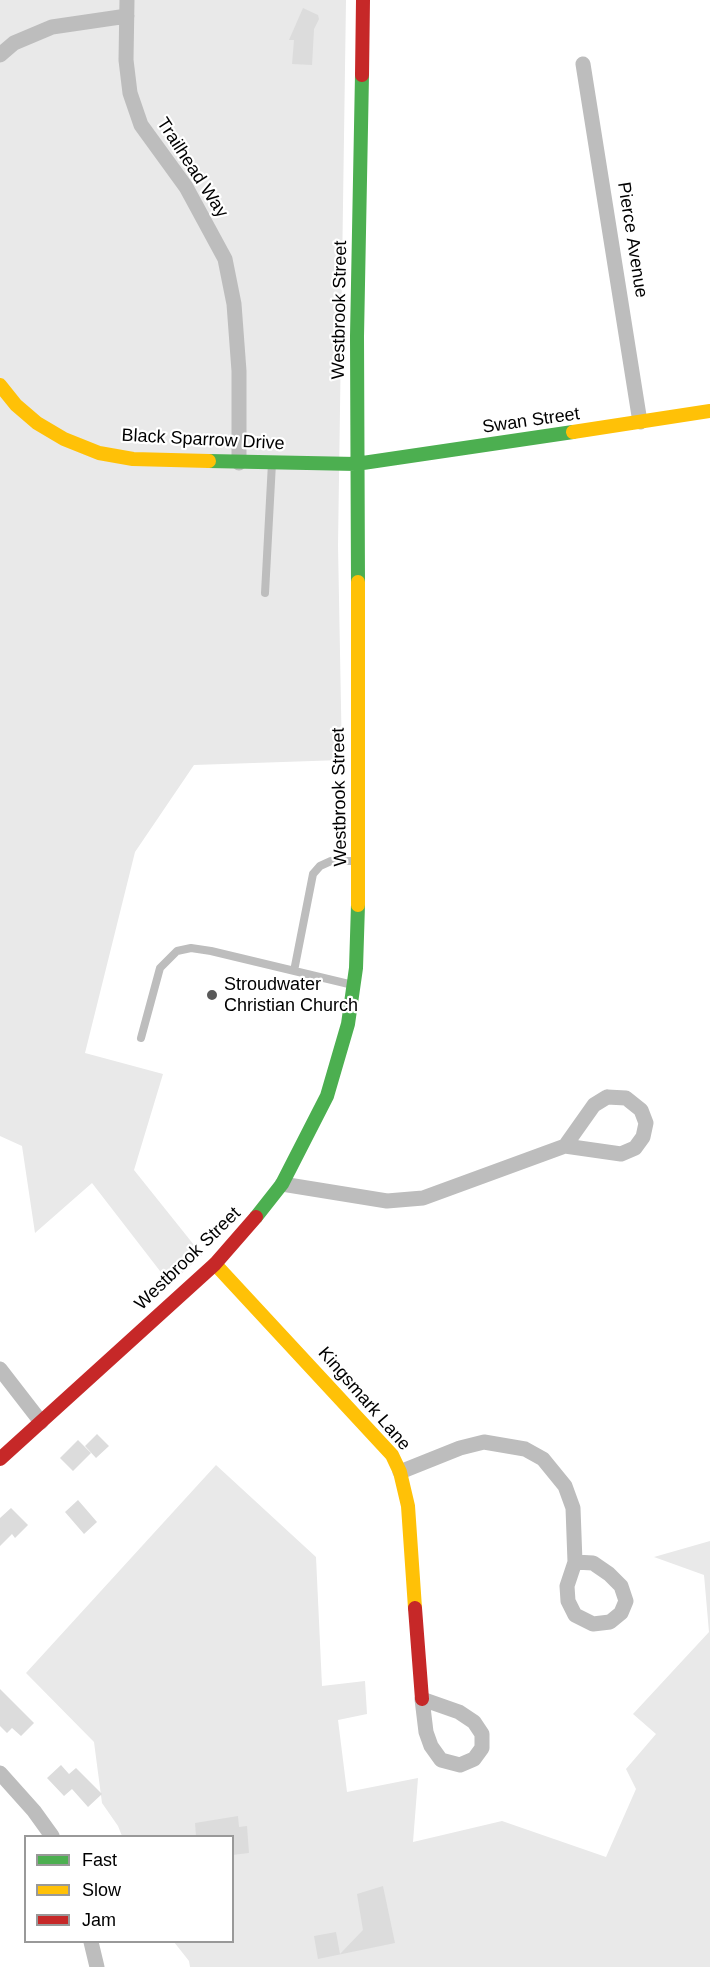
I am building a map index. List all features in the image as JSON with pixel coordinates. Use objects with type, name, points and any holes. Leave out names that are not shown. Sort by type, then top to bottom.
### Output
[{"type":"main road","name":"Westbrook Street","points":[[0,1459],[215,1264],[282,1184],[327,1096],[348,1024],[355,986],[358,861],[356,464],[363,0]]},
{"type":"main road","name":"Black Sparrow Drive","points":[[0,385],[16,405],[37,423],[64,439],[99,453],[133,459],[356,464]]},
{"type":"main road","name":"Swan Street","points":[[356,464],[710,411]]},
{"type":"main road","name":"Kingsmark Lane","points":[[215,1264],[392,1455],[400,1472],[408,1506],[422,1699]]},
{"type":"street","points":[[0,55],[14,43],[52,27],[127,8]]},
{"type":"street","name":"Trailhead Way","points":[[127,8],[126,60],[130,93],[141,125],[186,187],[225,259],[235,315],[239,371],[239,463]]},
{"type":"street","name":"Pierce Avenue","points":[[583,64],[640,422]]},
{"type":"street","points":[[282,1184],[387,1201],[423,1198],[565,1146],[621,1154],[635,1148],[643,1137],[646,1123],[641,1110],[626,1098],[608,1097],[594,1105],[565,1146]]},
{"type":"street","points":[[0,1369],[41,1422]]},
{"type":"street","points":[[400,1472],[459,1448],[484,1442],[525,1449],[543,1459],[565,1486],[573,1508],[575,1562],[567,1586],[568,1601],[575,1615],[593,1624],[610,1622],[621,1613],[626,1600],[621,1586],[593,1563],[575,1562]]},
{"type":"street","name":"Kingsmark Lane","points":[[422,1699],[459,1712],[474,1722],[482,1734],[482,1748],[474,1759],[460,1765],[441,1760],[431,1746],[426,1732],[422,1699]]},
{"type":"street","points":[[0,1773],[34,1811],[51,1835]]},
{"type":"street","points":[[91,1943],[97,1967]]},
{"type":"lane","points":[[265,593],[272,463]]},
{"type":"lane","points":[[294,970],[313,874],[320,866],[331,861],[358,861]]},
{"type":"lane","points":[[141,1038],[160,968],[177,951],[191,948],[211,951],[355,986]]},
{"type":"shaded area","points":[[0,0],[346,0],[338,545],[342,760],[194,765],[135,852],[85,1053],[163,1074],[134,1170],[202,1255],[170,1284],[92,1183],[35,1233],[22,1146],[0,1136]]},
{"type":"shaded area","points":[[216,1465],[316,1557],[322,1686],[365,1681],[367,1714],[338,1720],[347,1792],[418,1778],[413,1842],[502,1821],[606,1857],[636,1789],[626,1769],[656,1734],[633,1714],[709,1632],[704,1575],[654,1557],[710,1541],[710,1967],[190,1967],[189,1961],[175,1943],[234,1943],[234,1835],[122,1835],[102,1803],[94,1742],[26,1673]]},
{"type":"building","points":[[303,8],[318,15],[319,19],[314,29],[312,65],[292,64],[294,40],[289,40]]},
{"type":"building","points":[[97,1434],[109,1446],[96,1458],[85,1446]]},
{"type":"building","points":[[78,1440],[91,1453],[73,1471],[60,1458]]},
{"type":"building","points":[[78,1500],[97,1522],[84,1534],[65,1512]]},
{"type":"building","points":[[11,1508],[28,1525],[15,1538],[12,1534],[0,1546],[0,1518]]},
{"type":"building","points":[[0,1689],[34,1723],[21,1736],[12,1728],[7,1733],[0,1726]]},
{"type":"building","points":[[61,1765],[69,1774],[76,1768],[102,1794],[88,1807],[72,1789],[64,1796],[47,1778]]},
{"type":"building","points":[[238,1816],[239,1827],[247,1826],[249,1853],[234,1855],[234,1835],[196,1835],[195,1823]]},
{"type":"building","points":[[383,1886],[395,1943],[318,1959],[314,1936],[336,1932],[340,1954],[363,1930],[357,1894]]},
{"type":"traffic: fast","points":[[358,582],[357,336],[362,75]]},
{"type":"traffic: fast","points":[[209,461],[356,464],[573,432]]},
{"type":"traffic: fast","points":[[256,1217],[282,1184],[327,1096],[348,1024],[356,968],[358,905]]},
{"type":"traffic: slow","points":[[0,385],[16,405],[37,423],[64,439],[99,453],[133,459],[209,461]]},
{"type":"traffic: slow","points":[[573,432],[710,411]]},
{"type":"traffic: slow","points":[[358,582],[358,905]]},
{"type":"traffic: slow","points":[[215,1264],[392,1455],[400,1472],[408,1506],[415,1608]]},
{"type":"traffic: jam","points":[[362,75],[363,0]]},
{"type":"traffic: jam","points":[[0,1459],[215,1264],[256,1217]]},
{"type":"traffic: jam","points":[[415,1608],[422,1699]]},
{"type":"place","name":"Stroudwater Christian Church","points":[[212,995]]}]
